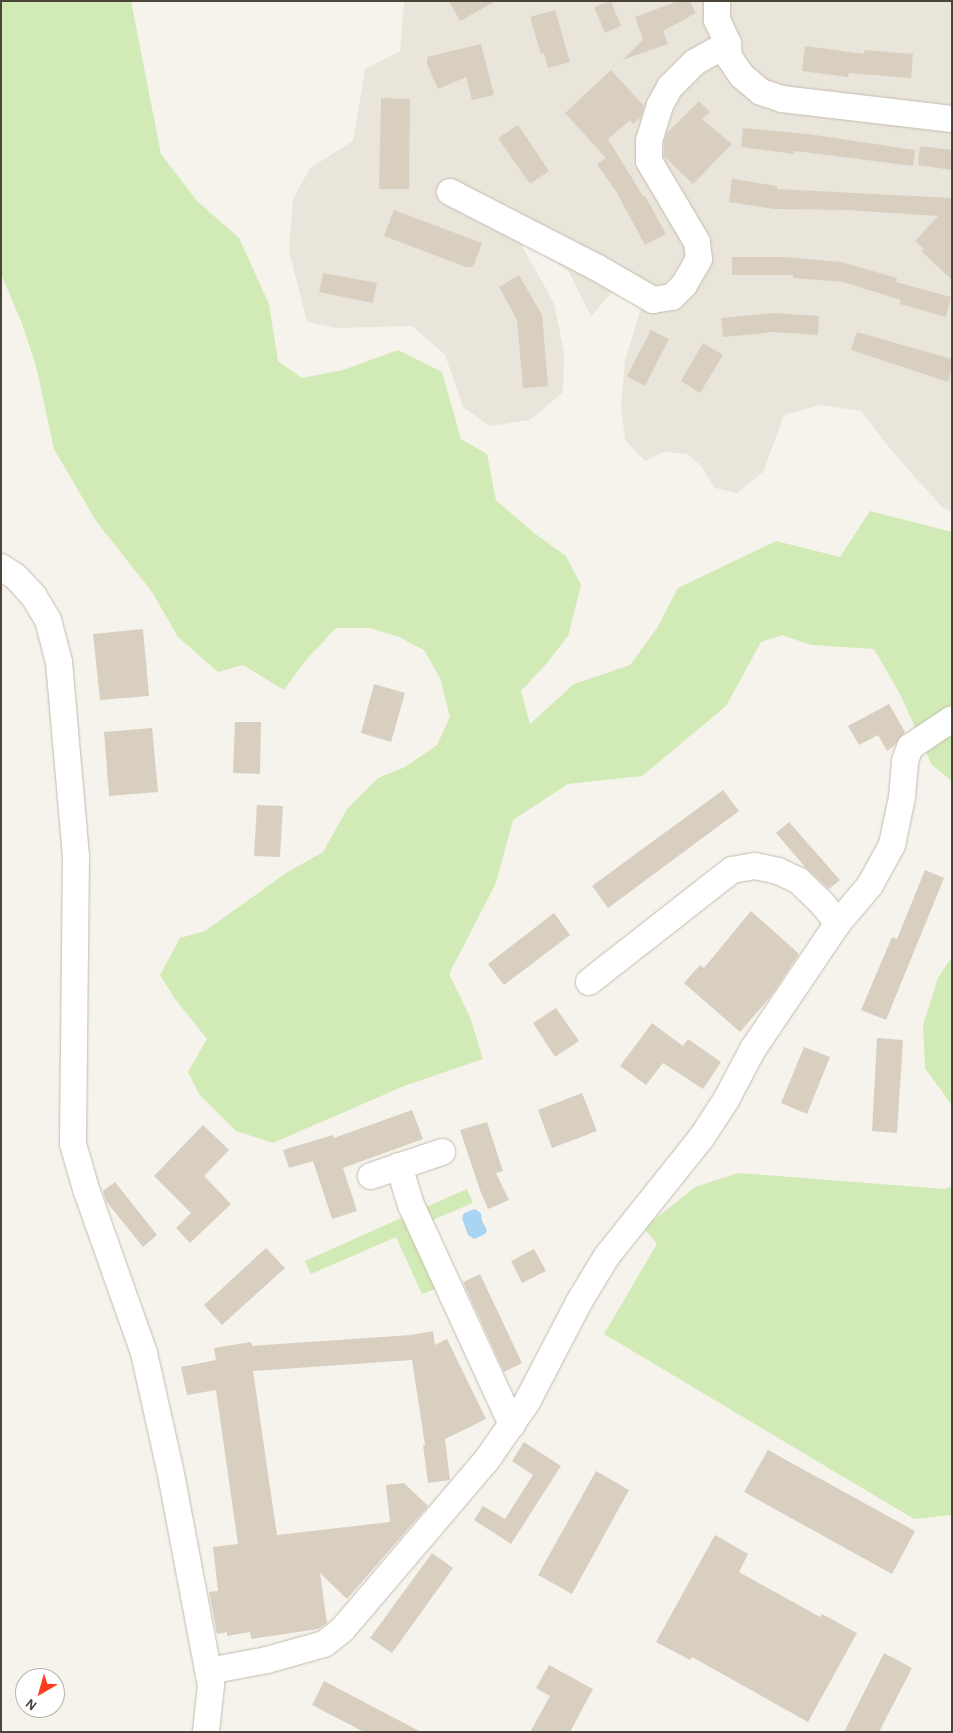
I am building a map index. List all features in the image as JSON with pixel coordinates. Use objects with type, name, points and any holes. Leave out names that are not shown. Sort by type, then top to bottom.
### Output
[{"type":"street","points":[[717,1],[716,20],[728,44],[728,57],[742,76],[762,92],[782,99],[952,118]]},
{"type":"street","points":[[450,192],[587,262],[653,300],[672,297],[684,285],[699,259],[698,242],[649,161],[649,141],[660,105],[670,86],[695,62],[728,44]]},
{"type":"street","points":[[1,567],[16,577],[33,595],[48,620],[59,662],[76,855],[72,1058],[73,1144],[86,1188],[144,1353],[170,1469],[209,1671],[211,1685],[206,1732]]},
{"type":"street","points":[[209,1671],[267,1660],[324,1644],[342,1630],[486,1461],[527,1402],[579,1302],[607,1256],[702,1137],[726,1100],[753,1049],[838,923],[870,885],[892,845],[910,747],[952,719]]},
{"type":"street","points":[[589,982],[732,870],[755,866],[778,871],[799,881],[822,902],[838,923]]},
{"type":"street","points":[[371,1176],[442,1152]]},
{"type":"street","points":[[400,1166],[411,1205],[512,1425]]},
{"type":"shaded area","points":[[404,1],[952,1],[952,512],[942,507],[896,456],[861,411],[820,405],[784,415],[763,472],[737,493],[715,488],[701,466],[687,454],[664,452],[645,461],[625,440],[621,405],[625,361],[641,308],[614,290],[591,316],[569,272],[530,244],[522,246],[554,303],[564,352],[563,392],[530,420],[490,426],[463,407],[445,355],[412,326],[337,328],[307,322],[289,251],[293,199],[310,168],[353,141],[365,69],[400,51]]},
{"type":"green space","points":[[1,1],[131,1],[161,154],[197,201],[239,238],[269,304],[278,361],[302,378],[343,370],[398,350],[442,372],[461,439],[487,454],[496,500],[534,533],[566,556],[581,585],[568,636],[521,691],[530,724],[574,684],[630,665],[657,628],[678,588],[776,541],[840,557],[870,511],[952,532],[952,781],[932,765],[900,694],[874,649],[811,645],[782,635],[761,642],[726,706],[642,776],[568,784],[513,820],[496,883],[449,974],[470,1017],[483,1059],[404,1086],[273,1143],[236,1131],[199,1094],[188,1072],[207,1039],[175,999],[160,975],[180,938],[205,931],[286,873],[323,852],[347,809],[378,778],[405,767],[437,745],[450,717],[440,678],[424,650],[399,637],[370,628],[336,628],[305,661],[284,690],[243,665],[218,672],[178,637],[152,592],[96,521],[54,449],[36,366],[21,321],[1,274]]},
{"type":"green space","points":[[952,957],[952,1105],[925,1068],[923,1025],[938,978]]},
{"type":"green space","points":[[738,1173],[944,1189],[952,1186],[952,1515],[914,1519],[604,1334],[657,1244],[644,1228],[695,1187]]},
{"type":"green space","points":[[467,1189],[473,1203],[432,1220],[417,1211]]},
{"type":"green space","points":[[408,1215],[440,1287],[422,1294],[396,1237],[311,1274],[305,1261]]},
{"type":"water","points":[[475,1209],[481,1213],[482,1221],[487,1230],[485,1234],[474,1239],[468,1235],[462,1218],[464,1213]]},
{"type":"building","points":[[449,1],[496,1],[460,21]]},
{"type":"building","points":[[611,1],[621,26],[605,33],[594,7]]},
{"type":"building","points":[[678,1],[690,1],[696,13],[663,31],[668,44],[622,60],[643,40],[635,17]]},
{"type":"building","points":[[555,10],[570,62],[548,68],[544,53],[541,54],[530,17]]},
{"type":"building","points":[[481,44],[494,95],[472,100],[466,77],[438,89],[427,64],[427,57]]},
{"type":"building","points":[[805,46],[864,54],[864,50],[913,54],[911,78],[849,73],[848,77],[802,71]]},
{"type":"building","points":[[611,70],[644,106],[641,117],[633,124],[630,120],[608,139],[643,196],[645,196],[666,234],[645,245],[617,193],[597,164],[606,158],[565,113]]},
{"type":"building","points":[[381,98],[410,99],[409,189],[379,189]]},
{"type":"building","points":[[699,101],[710,112],[702,119],[732,144],[693,184],[664,156],[664,143],[667,133]]},
{"type":"building","points":[[518,125],[549,171],[530,184],[498,138]]},
{"type":"building","points":[[743,128],[808,134],[915,150],[913,166],[795,151],[794,154],[741,147]]},
{"type":"building","points":[[920,146],[952,150],[952,170],[918,165]]},
{"type":"building","points":[[732,179],[777,186],[777,189],[952,198],[952,280],[921,251],[924,249],[915,241],[938,216],[846,210],[773,209],[729,202]]},
{"type":"building","points":[[394,210],[482,243],[473,267],[466,267],[384,236]]},
{"type":"building","points":[[732,257],[783,257],[841,262],[897,278],[896,282],[951,297],[946,317],[900,304],[901,300],[843,282],[793,278],[793,275],[732,275]]},
{"type":"building","points":[[323,273],[377,283],[373,303],[319,292]]},
{"type":"building","points":[[519,275],[542,315],[548,386],[523,388],[517,320],[499,287]]},
{"type":"building","points":[[773,313],[819,316],[818,335],[773,332],[723,337],[721,318]]},
{"type":"building","points":[[651,330],[669,339],[645,386],[627,376]]},
{"type":"building","points":[[857,332],[952,359],[952,369],[948,382],[851,350]]},
{"type":"building","points":[[703,343],[723,355],[700,393],[681,381]]},
{"type":"building","points":[[143,629],[149,696],[100,700],[93,634]]},
{"type":"building","points":[[374,684],[405,693],[391,742],[361,733]]},
{"type":"building","points":[[889,704],[905,732],[894,746],[887,751],[878,735],[859,745],[848,726]]},
{"type":"building","points":[[235,722],[261,722],[260,774],[233,773]]},
{"type":"building","points":[[152,728],[158,792],[109,796],[104,732]]},
{"type":"building","points":[[723,790],[739,811],[608,908],[592,886]]},
{"type":"building","points":[[257,805],[283,806],[280,857],[254,856]]},
{"type":"building","points":[[789,822],[840,880],[829,889],[805,867],[776,833]]},
{"type":"building","points":[[925,870],[944,878],[886,1020],[861,1010],[892,937],[897,939]]},
{"type":"building","points":[[751,911],[799,954],[771,996],[740,1032],[684,983],[700,965],[704,968]]},
{"type":"building","points":[[554,913],[570,935],[504,985],[488,964]]},
{"type":"building","points":[[556,1008],[579,1041],[555,1057],[533,1023]]},
{"type":"building","points":[[652,1023],[683,1046],[688,1039],[721,1062],[703,1089],[663,1063],[646,1085],[620,1066]]},
{"type":"building","points":[[877,1038],[903,1040],[897,1133],[872,1131]]},
{"type":"building","points":[[804,1047],[830,1057],[807,1114],[781,1103]]},
{"type":"building","points":[[582,1093],[597,1131],[552,1148],[538,1110]]},
{"type":"building","points":[[412,1110],[423,1139],[343,1168],[357,1211],[332,1219],[313,1161],[289,1168],[283,1150],[333,1135],[334,1138]]},
{"type":"building","points":[[487,1122],[503,1171],[496,1173],[509,1200],[488,1209],[460,1130]]},
{"type":"building","points":[[203,1125],[229,1150],[204,1176],[231,1204],[190,1243],[176,1228],[191,1213],[154,1176]]},
{"type":"building","points":[[115,1182],[157,1235],[143,1247],[106,1201],[103,1191]]},
{"type":"building","points":[[266,1248],[285,1268],[222,1325],[204,1305]]},
{"type":"building","points":[[534,1249],[546,1271],[522,1283],[511,1261]]},
{"type":"building","points":[[480,1274],[522,1363],[504,1372],[463,1282]]},
{"type":"building","points":[[433,1331],[435,1345],[447,1339],[486,1419],[445,1439],[450,1480],[428,1483],[423,1445],[425,1445],[412,1360],[253,1371],[277,1535],[390,1522],[386,1485],[404,1483],[428,1506],[347,1599],[320,1573],[327,1623],[318,1629],[251,1639],[250,1632],[227,1636],[227,1632],[217,1634],[209,1592],[218,1591],[213,1547],[238,1544],[216,1390],[187,1395],[181,1367],[216,1360],[214,1348],[251,1342],[252,1346],[411,1335]]},
{"type":"building","points":[[524,1442],[561,1466],[511,1544],[474,1520],[483,1506],[505,1519],[533,1475],[512,1461]]},
{"type":"building","points":[[768,1450],[915,1531],[892,1574],[744,1492]]},
{"type":"building","points":[[596,1471],[629,1490],[572,1594],[538,1575]]},
{"type":"building","points":[[715,1535],[748,1554],[739,1572],[820,1617],[822,1614],[857,1633],[808,1722],[692,1657],[690,1660],[656,1642]]},
{"type":"building","points":[[432,1553],[453,1568],[392,1653],[370,1638]]},
{"type":"building","points":[[884,1653],[912,1668],[879,1732],[844,1732]]},
{"type":"building","points":[[549,1665],[593,1689],[570,1732],[530,1732],[550,1696],[536,1688]]},
{"type":"building","points":[[324,1681],[421,1732],[364,1732],[312,1705]]}]
